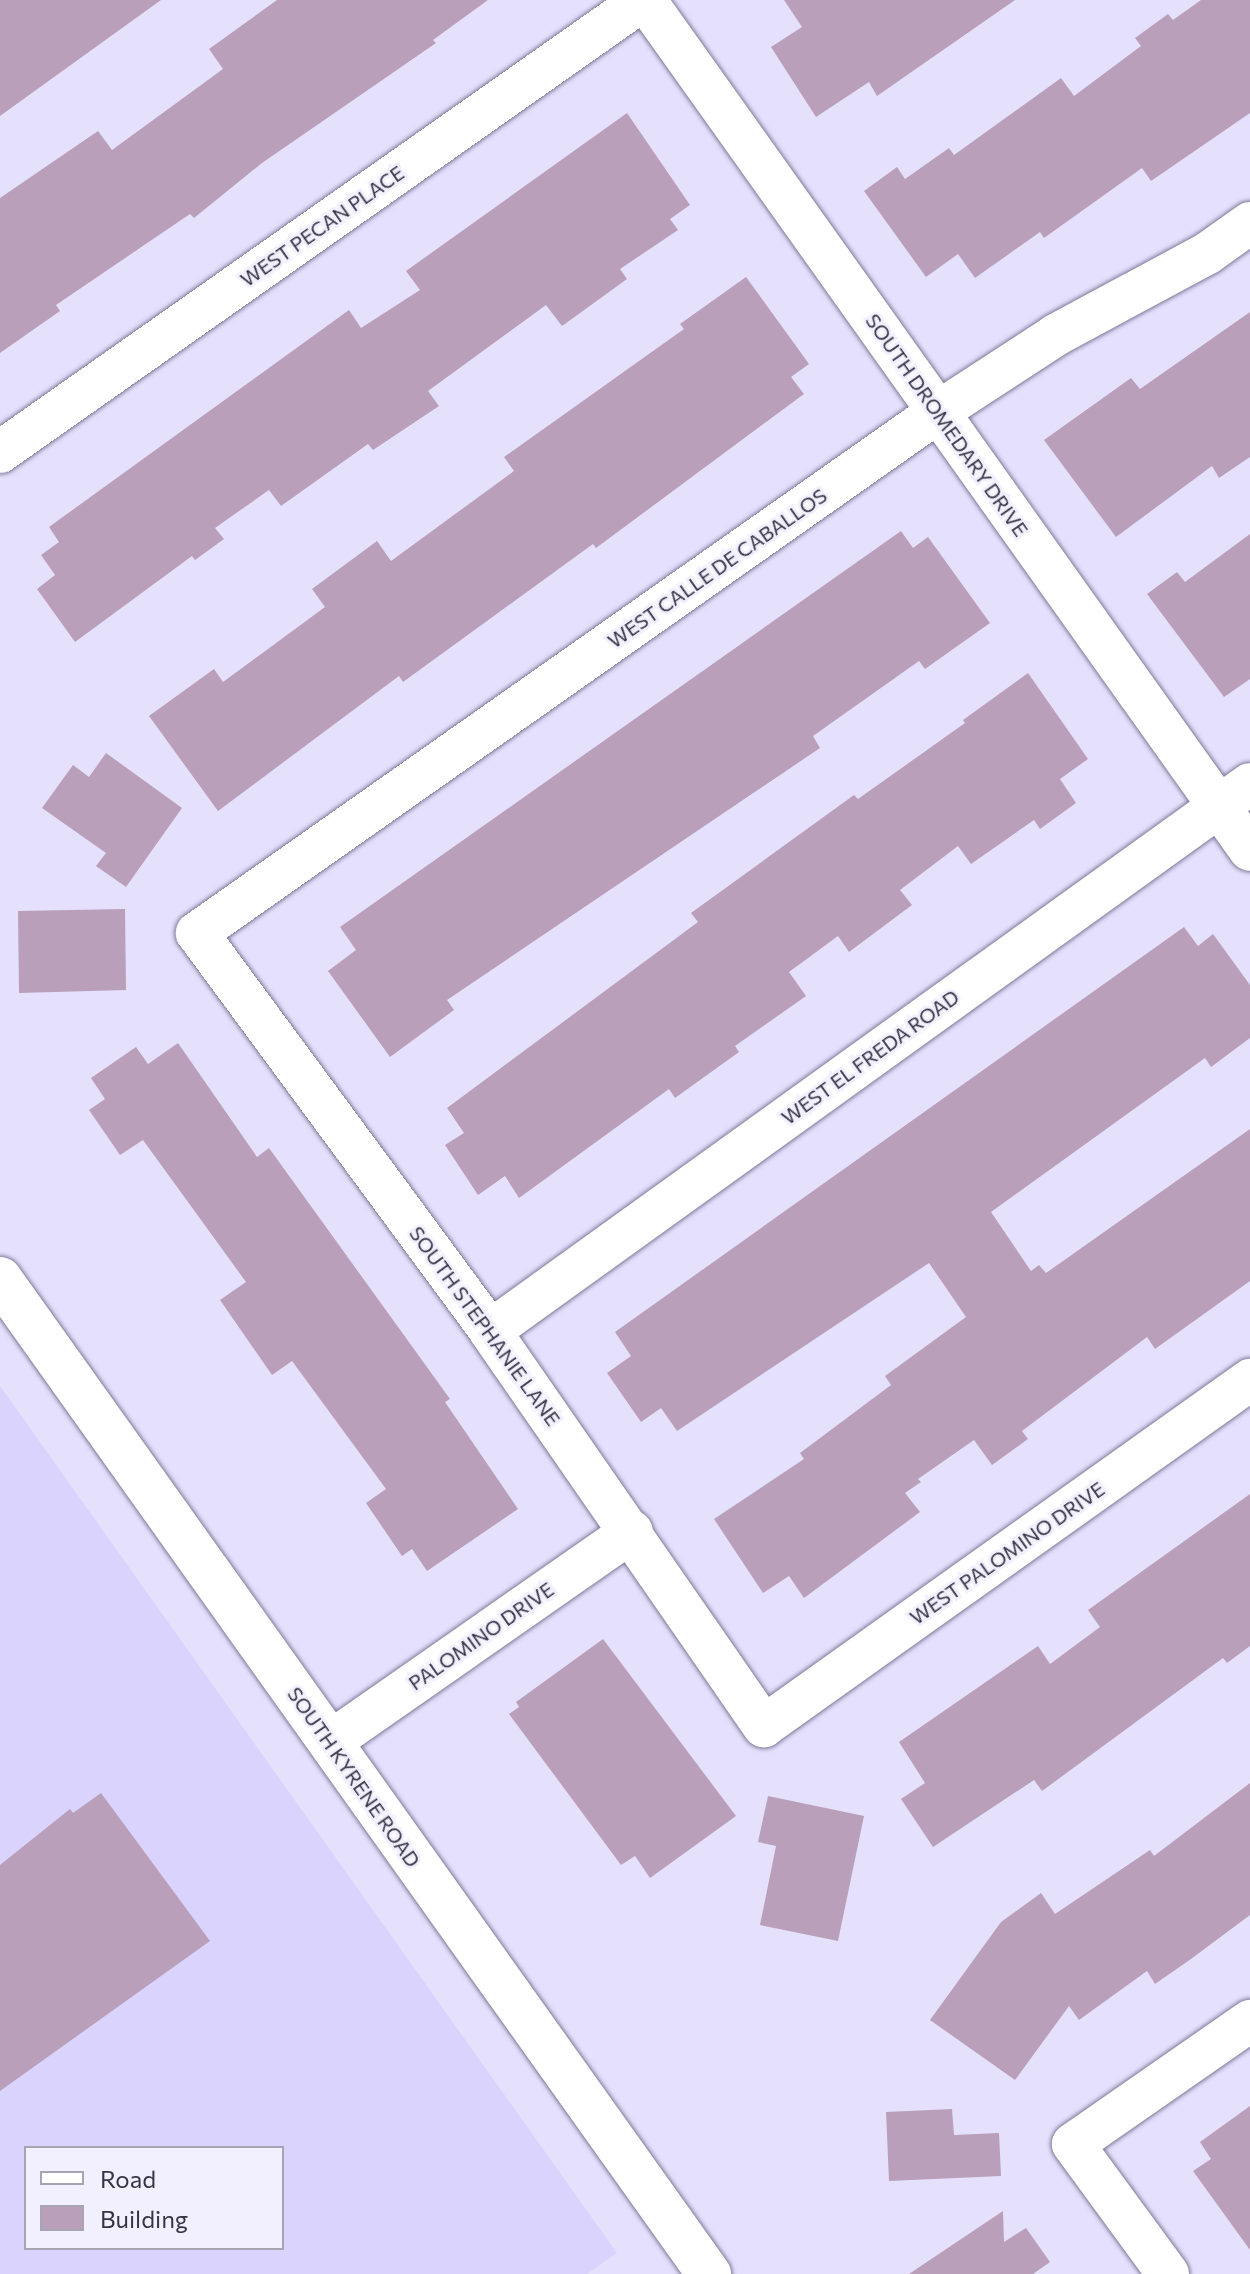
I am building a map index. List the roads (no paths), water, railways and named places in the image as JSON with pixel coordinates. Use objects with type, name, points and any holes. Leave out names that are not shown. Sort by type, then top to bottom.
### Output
[{"type":"main road","name":"SOUTH KYRENE ROAD","points":[[0,1279],[709,2274]]},
{"type":"street","name":"SOUTH DROMEDARY DRIVE","points":[[644,0],[938,412],[1234,794],[1250,850]]},
{"type":"street","name":"WEST PECAN PLACE","points":[[0,452],[644,0]]},
{"type":"street","name":"WEST CALLE DE CABALLOS","points":[[197,933],[938,412],[1056,335],[1208,253],[1250,223]]},
{"type":"street","name":"WEST EL FREDA ROAD","points":[[490,1331],[1234,794]]},
{"type":"street","name":"SOUTH STEPHANIE LANE","points":[[197,933],[490,1331],[632,1531],[764,1726]]},
{"type":"street","name":"WEST PALOMINO DRIVE","points":[[764,1726],[1250,1380]]},
{"type":"street","name":"PALOMINO DRIVE","points":[[330,1742],[632,1531]]},
{"type":"street","points":[[1168,2274],[1073,2144],[1250,2021]]}]
